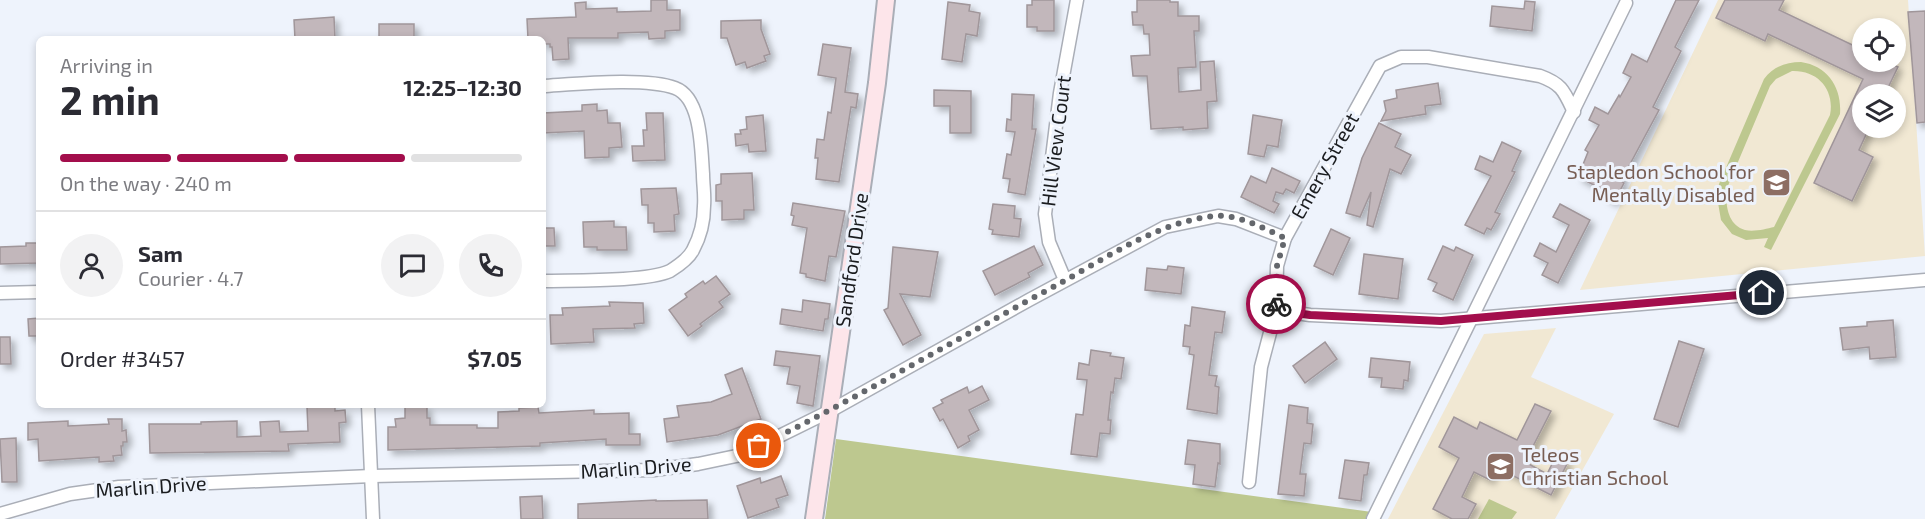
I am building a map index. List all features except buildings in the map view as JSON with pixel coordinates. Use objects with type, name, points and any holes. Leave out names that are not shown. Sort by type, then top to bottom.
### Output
[{"type":"street","name":"Sandford Drive","points":[[814,519],[877,83],[886,0]]},
{"type":"street","name":"Hill View Court","points":[[1065,280],[1049,242],[1046,214],[1060,93],[1077,0]]},
{"type":"street","points":[[1373,519],[1626,3]]},
{"type":"street","name":"Emery Street","points":[[1249,482],[1261,367],[1276,310],[1277,266],[1285,238],[1380,66],[1401,57],[1428,57],[1540,76],[1557,82],[1566,94],[1574,112]]},
{"type":"street","points":[[546,86],[652,84],[676,88],[686,96],[693,108],[700,133],[704,206],[698,239],[692,252],[668,271],[641,277],[546,281]]},
{"type":"street","name":"Marlin Drive","points":[[0,514],[70,494],[119,487],[372,476],[654,470],[698,464],[741,454],[830,411],[1166,226],[1218,216],[1236,219],[1285,238]]},
{"type":"street","points":[[1276,310],[1310,315],[1441,321],[1925,280]]},
{"type":"street","points":[[0,293],[36,292]]},
{"type":"street","points":[[368,408],[373,519]]},
{"type":"shaded area","name":"Stapledon School for Mentally Disabled","points":[[1718,0],[1908,0],[1925,256],[1580,290]]},
{"type":"shaded area","name":"Teleos Christian School","points":[[1556,328],[1531,377],[1614,414],[1555,519],[1388,519],[1484,334]]},
{"type":"green space","points":[[1795,62],[1811,64],[1826,73],[1839,95],[1840,114],[1771,250],[1764,247],[1768,238],[1746,240],[1732,234],[1721,220],[1717,197],[1719,184],[1764,79],[1776,68]],"holes":[[[1792,71],[1810,74],[1823,83],[1830,97],[1830,115],[1774,227],[1745,230],[1734,223],[1728,213],[1727,188],[1770,86],[1776,79]]]},
{"type":"green space","points":[[836,439],[1372,512],[1368,519],[825,519]]},
{"type":"green space","points":[[1489,499],[1517,512],[1512,519],[1478,519]]},
{"type":"way so far","points":[[759,446],[830,411],[1166,226],[1218,216],[1236,219],[1285,238],[1277,266],[1276,304]]},
{"type":"place","name":"Stapledon School for Mentally Disabled","points":[[1776,183]]},
{"type":"place","name":"Teleos Christian School","points":[[1500,467]]},
{"type":"route","points":[[1276,304],[1276,310],[1310,315],[1441,321],[1762,293]]}]
